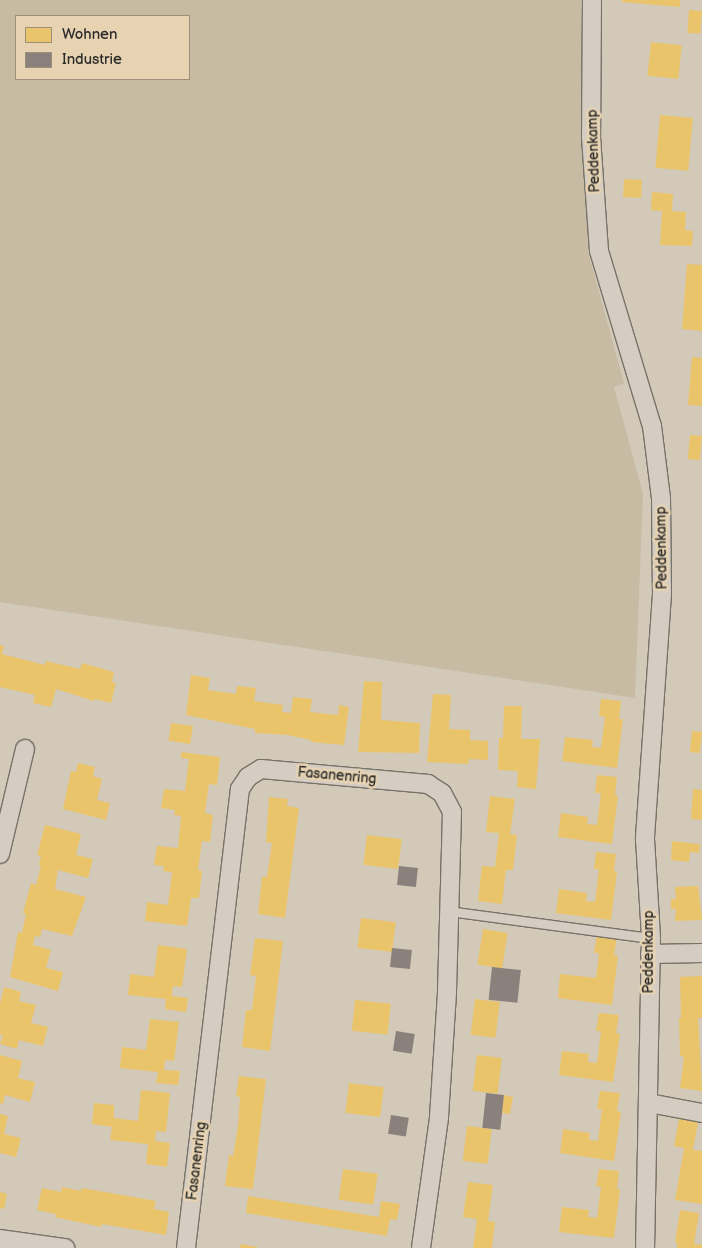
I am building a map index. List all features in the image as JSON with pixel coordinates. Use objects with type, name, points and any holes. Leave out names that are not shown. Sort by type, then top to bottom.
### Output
[{"type":"street","name":"Peddenkamp","points":[[592,0],[591,137],[599,250],[652,426],[661,498],[662,594],[645,839],[651,946],[645,1248]]},
{"type":"street","points":[[0,854],[25,749]]},
{"type":"street","name":"Fasanenring","points":[[186,1248],[240,789],[248,777],[261,769],[428,784],[436,788],[448,800],[452,812],[447,993],[439,1118],[421,1248]]},
{"type":"street","points":[[651,946],[702,953]]},
{"type":"street","points":[[649,1104],[702,1113]]},
{"type":"street","points":[[0,1239],[32,1246],[65,1248]]},
{"type":"lane","points":[[448,911],[651,946]]},
{"type":"shaded area","points":[[0,0],[583,0],[588,252],[624,383],[614,387],[643,494],[635,698],[0,602]]},
{"type":"building: Wohnen","points":[[622,0],[680,0],[680,7],[622,2]]},
{"type":"building: Wohnen","points":[[689,10],[702,11],[700,34],[687,33]]},
{"type":"building: Wohnen","points":[[651,42],[682,45],[678,79],[647,76]]},
{"type":"building: Wohnen","points":[[660,115],[693,118],[688,171],[655,168]]},
{"type":"building: Wohnen","points":[[624,179],[642,180],[641,198],[623,197]]},
{"type":"building: Wohnen","points":[[652,192],[673,194],[672,211],[686,212],[685,230],[693,231],[692,246],[660,245],[662,211],[651,210]]},
{"type":"building: Wohnen","points":[[687,264],[702,265],[702,331],[682,329]]},
{"type":"building: Wohnen","points":[[692,357],[702,358],[702,406],[688,405]]},
{"type":"building: Wohnen","points":[[690,435],[702,436],[700,460],[688,459]]},
{"type":"building: Wohnen","points":[[0,645],[4,646],[2,654],[45,665],[46,661],[80,669],[82,663],[114,672],[112,682],[116,683],[111,703],[95,699],[94,701],[56,689],[51,707],[33,703],[35,695],[0,687]]},
{"type":"building: Wohnen","points":[[191,675],[210,678],[208,690],[236,694],[237,686],[256,688],[254,701],[283,705],[282,712],[291,713],[293,697],[312,699],[310,712],[338,715],[339,705],[349,707],[344,745],[311,742],[311,740],[288,735],[255,733],[255,729],[186,715]]},
{"type":"building: Wohnen","points":[[364,681],[382,682],[381,720],[420,723],[419,753],[358,752]]},
{"type":"building: Wohnen","points":[[433,694],[451,695],[449,729],[470,730],[470,740],[488,741],[488,760],[469,759],[468,764],[427,762]]},
{"type":"building: Wohnen","points":[[601,699],[621,701],[619,719],[623,719],[617,768],[562,761],[565,737],[593,740],[592,747],[601,748],[605,717],[599,716]]},
{"type":"building: Wohnen","points":[[504,706],[522,706],[521,739],[540,739],[536,789],[517,787],[518,771],[498,770],[499,738],[503,738]]},
{"type":"building: Wohnen","points":[[171,723],[193,726],[190,744],[168,741]]},
{"type":"building: Wohnen","points":[[692,731],[702,732],[700,753],[690,752]]},
{"type":"building: Wohnen","points":[[181,752],[220,757],[217,785],[209,784],[205,813],[213,815],[210,842],[202,841],[198,870],[202,871],[199,898],[191,898],[187,926],[145,921],[147,902],[168,905],[172,872],[163,871],[164,866],[154,865],[157,846],[178,848],[181,816],[174,815],[175,810],[161,808],[164,789],[185,791],[189,759],[181,758]]},
{"type":"building: Wohnen","points":[[78,763],[95,767],[93,776],[102,779],[97,800],[110,803],[106,820],[63,809],[71,771],[76,772]]},
{"type":"building: Wohnen","points":[[597,775],[617,777],[615,795],[618,796],[612,844],[558,837],[561,813],[588,817],[587,824],[597,825],[601,793],[595,793]]},
{"type":"building: Wohnen","points":[[693,789],[702,790],[702,820],[691,819]]},
{"type":"building: Wohnen","points":[[490,796],[515,799],[510,834],[517,835],[513,870],[506,870],[502,904],[478,901],[482,866],[495,867],[499,833],[486,832]]},
{"type":"building: Wohnen","points":[[269,797],[288,799],[287,806],[299,808],[285,918],[258,914],[262,877],[267,877],[272,843],[266,842]]},
{"type":"building: Wohnen","points":[[45,825],[81,834],[76,855],[93,859],[88,878],[58,870],[55,889],[86,897],[72,936],[42,929],[40,937],[35,936],[33,945],[51,950],[46,968],[63,972],[58,991],[10,977],[18,932],[22,933],[26,914],[23,913],[31,883],[36,885],[41,866],[39,865],[41,856],[37,855]]},
{"type":"building: Wohnen","points":[[367,835],[402,839],[398,869],[363,865]]},
{"type":"building: Wohnen","points":[[672,841],[700,844],[699,853],[690,852],[689,862],[671,860]]},
{"type":"building: Wohnen","points":[[596,852],[616,854],[614,871],[617,872],[611,920],[556,913],[559,889],[587,893],[586,901],[595,902],[599,869],[594,869]]},
{"type":"building: Wohnen","points":[[698,886],[702,920],[675,921],[676,909],[671,909],[671,899],[676,899],[675,887]]},
{"type":"building: Wohnen","points":[[361,918],[396,922],[392,952],[357,948]]},
{"type":"building: Wohnen","points":[[483,929],[508,933],[502,968],[477,965]]},
{"type":"building: Wohnen","points":[[597,934],[617,937],[614,955],[618,956],[612,1005],[558,998],[560,974],[596,978],[599,953],[594,953]]},
{"type":"building: Wohnen","points":[[255,938],[283,941],[270,1051],[242,1047],[246,1010],[252,1010],[256,976],[250,975]]},
{"type":"building: Wohnen","points":[[158,945],[187,949],[182,987],[173,986],[172,996],[188,998],[186,1012],[165,1009],[166,999],[128,995],[130,974],[154,977]]},
{"type":"building: Wohnen","points":[[702,976],[702,1018],[698,1018],[702,1091],[680,1088],[684,1057],[680,1056],[679,1018],[681,1018],[680,977]]},
{"type":"building: Wohnen","points":[[4,987],[21,992],[19,1001],[36,1005],[31,1023],[48,1027],[43,1046],[19,1040],[17,1049],[0,1044],[3,1035],[0,1035],[0,1004]]},
{"type":"building: Wohnen","points":[[475,999],[500,1002],[495,1038],[471,1035]]},
{"type":"building: Wohnen","points":[[355,1000],[391,1004],[388,1035],[352,1031]]},
{"type":"building: Wohnen","points":[[599,1013],[619,1015],[616,1033],[620,1034],[613,1082],[559,1075],[562,1051],[589,1054],[588,1062],[597,1063],[601,1031],[596,1031]]},
{"type":"building: Wohnen","points":[[150,1019],[179,1022],[174,1061],[165,1060],[164,1070],[180,1071],[178,1085],[156,1083],[158,1072],[120,1068],[122,1047],[146,1050]]},
{"type":"building: Wohnen","points":[[0,1055],[22,1061],[18,1078],[35,1082],[30,1102],[5,1095],[3,1104],[0,1103]]},
{"type":"building: Wohnen","points":[[477,1055],[502,1058],[497,1094],[473,1091]]},
{"type":"building: Wohnen","points":[[239,1076],[266,1079],[253,1189],[225,1186],[229,1155],[233,1156],[238,1126],[240,1097],[236,1096]]},
{"type":"building: Wohnen","points":[[349,1083],[384,1087],[380,1117],[345,1113]]},
{"type":"building: Wohnen","points":[[141,1090],[170,1093],[166,1132],[156,1131],[155,1141],[170,1143],[167,1167],[146,1164],[148,1144],[110,1140],[112,1127],[92,1124],[94,1103],[114,1105],[114,1118],[138,1121]]},
{"type":"building: Wohnen","points":[[600,1091],[620,1093],[617,1111],[621,1112],[614,1161],[560,1153],[563,1129],[590,1133],[589,1140],[598,1141],[602,1109],[597,1109]]},
{"type":"building: Wohnen","points":[[504,1095],[513,1097],[510,1114],[502,1113]]},
{"type":"building: Wohnen","points":[[0,1114],[8,1116],[4,1134],[21,1138],[16,1157],[0,1153]]},
{"type":"building: Wohnen","points":[[680,1114],[699,1117],[693,1150],[702,1151],[702,1204],[675,1200],[684,1148],[674,1146]]},
{"type":"building: Wohnen","points":[[467,1126],[492,1129],[488,1164],[463,1161]]},
{"type":"building: Wohnen","points":[[343,1169],[378,1174],[373,1205],[339,1200]]},
{"type":"building: Wohnen","points":[[599,1169],[619,1171],[617,1189],[620,1189],[614,1238],[559,1232],[562,1207],[589,1210],[588,1217],[597,1218],[601,1187],[596,1186]]},
{"type":"building: Wohnen","points":[[468,1182],[493,1185],[488,1221],[495,1222],[492,1248],[473,1248],[477,1219],[463,1217]]},
{"type":"building: Wohnen","points":[[62,1187],[81,1191],[82,1188],[156,1201],[154,1209],[169,1212],[166,1235],[102,1224],[101,1227],[55,1217],[56,1214],[37,1210],[42,1188],[61,1192]]},
{"type":"building: Wohnen","points":[[0,1192],[7,1194],[4,1209],[0,1208]]},
{"type":"building: Wohnen","points":[[248,1196],[379,1217],[381,1201],[400,1204],[397,1220],[390,1219],[387,1236],[246,1213]]},
{"type":"building: Wohnen","points":[[680,1210],[699,1213],[694,1244],[702,1245],[702,1248],[677,1248],[677,1243],[675,1242]]},
{"type":"building: Wohnen","points":[[241,1244],[257,1247],[257,1248],[240,1248]]},
{"type":"building: Industrie","points":[[399,866],[418,868],[416,887],[397,885]]},
{"type":"building: Industrie","points":[[392,948],[412,950],[410,969],[390,967]]},
{"type":"building: Industrie","points":[[492,967],[521,970],[517,1003],[489,1000]]},
{"type":"building: Industrie","points":[[396,1031],[415,1034],[412,1054],[393,1051]]},
{"type":"building: Industrie","points":[[486,1093],[504,1095],[500,1130],[482,1128]]},
{"type":"building: Industrie","points":[[391,1115],[409,1118],[406,1137],[388,1134]]}]
